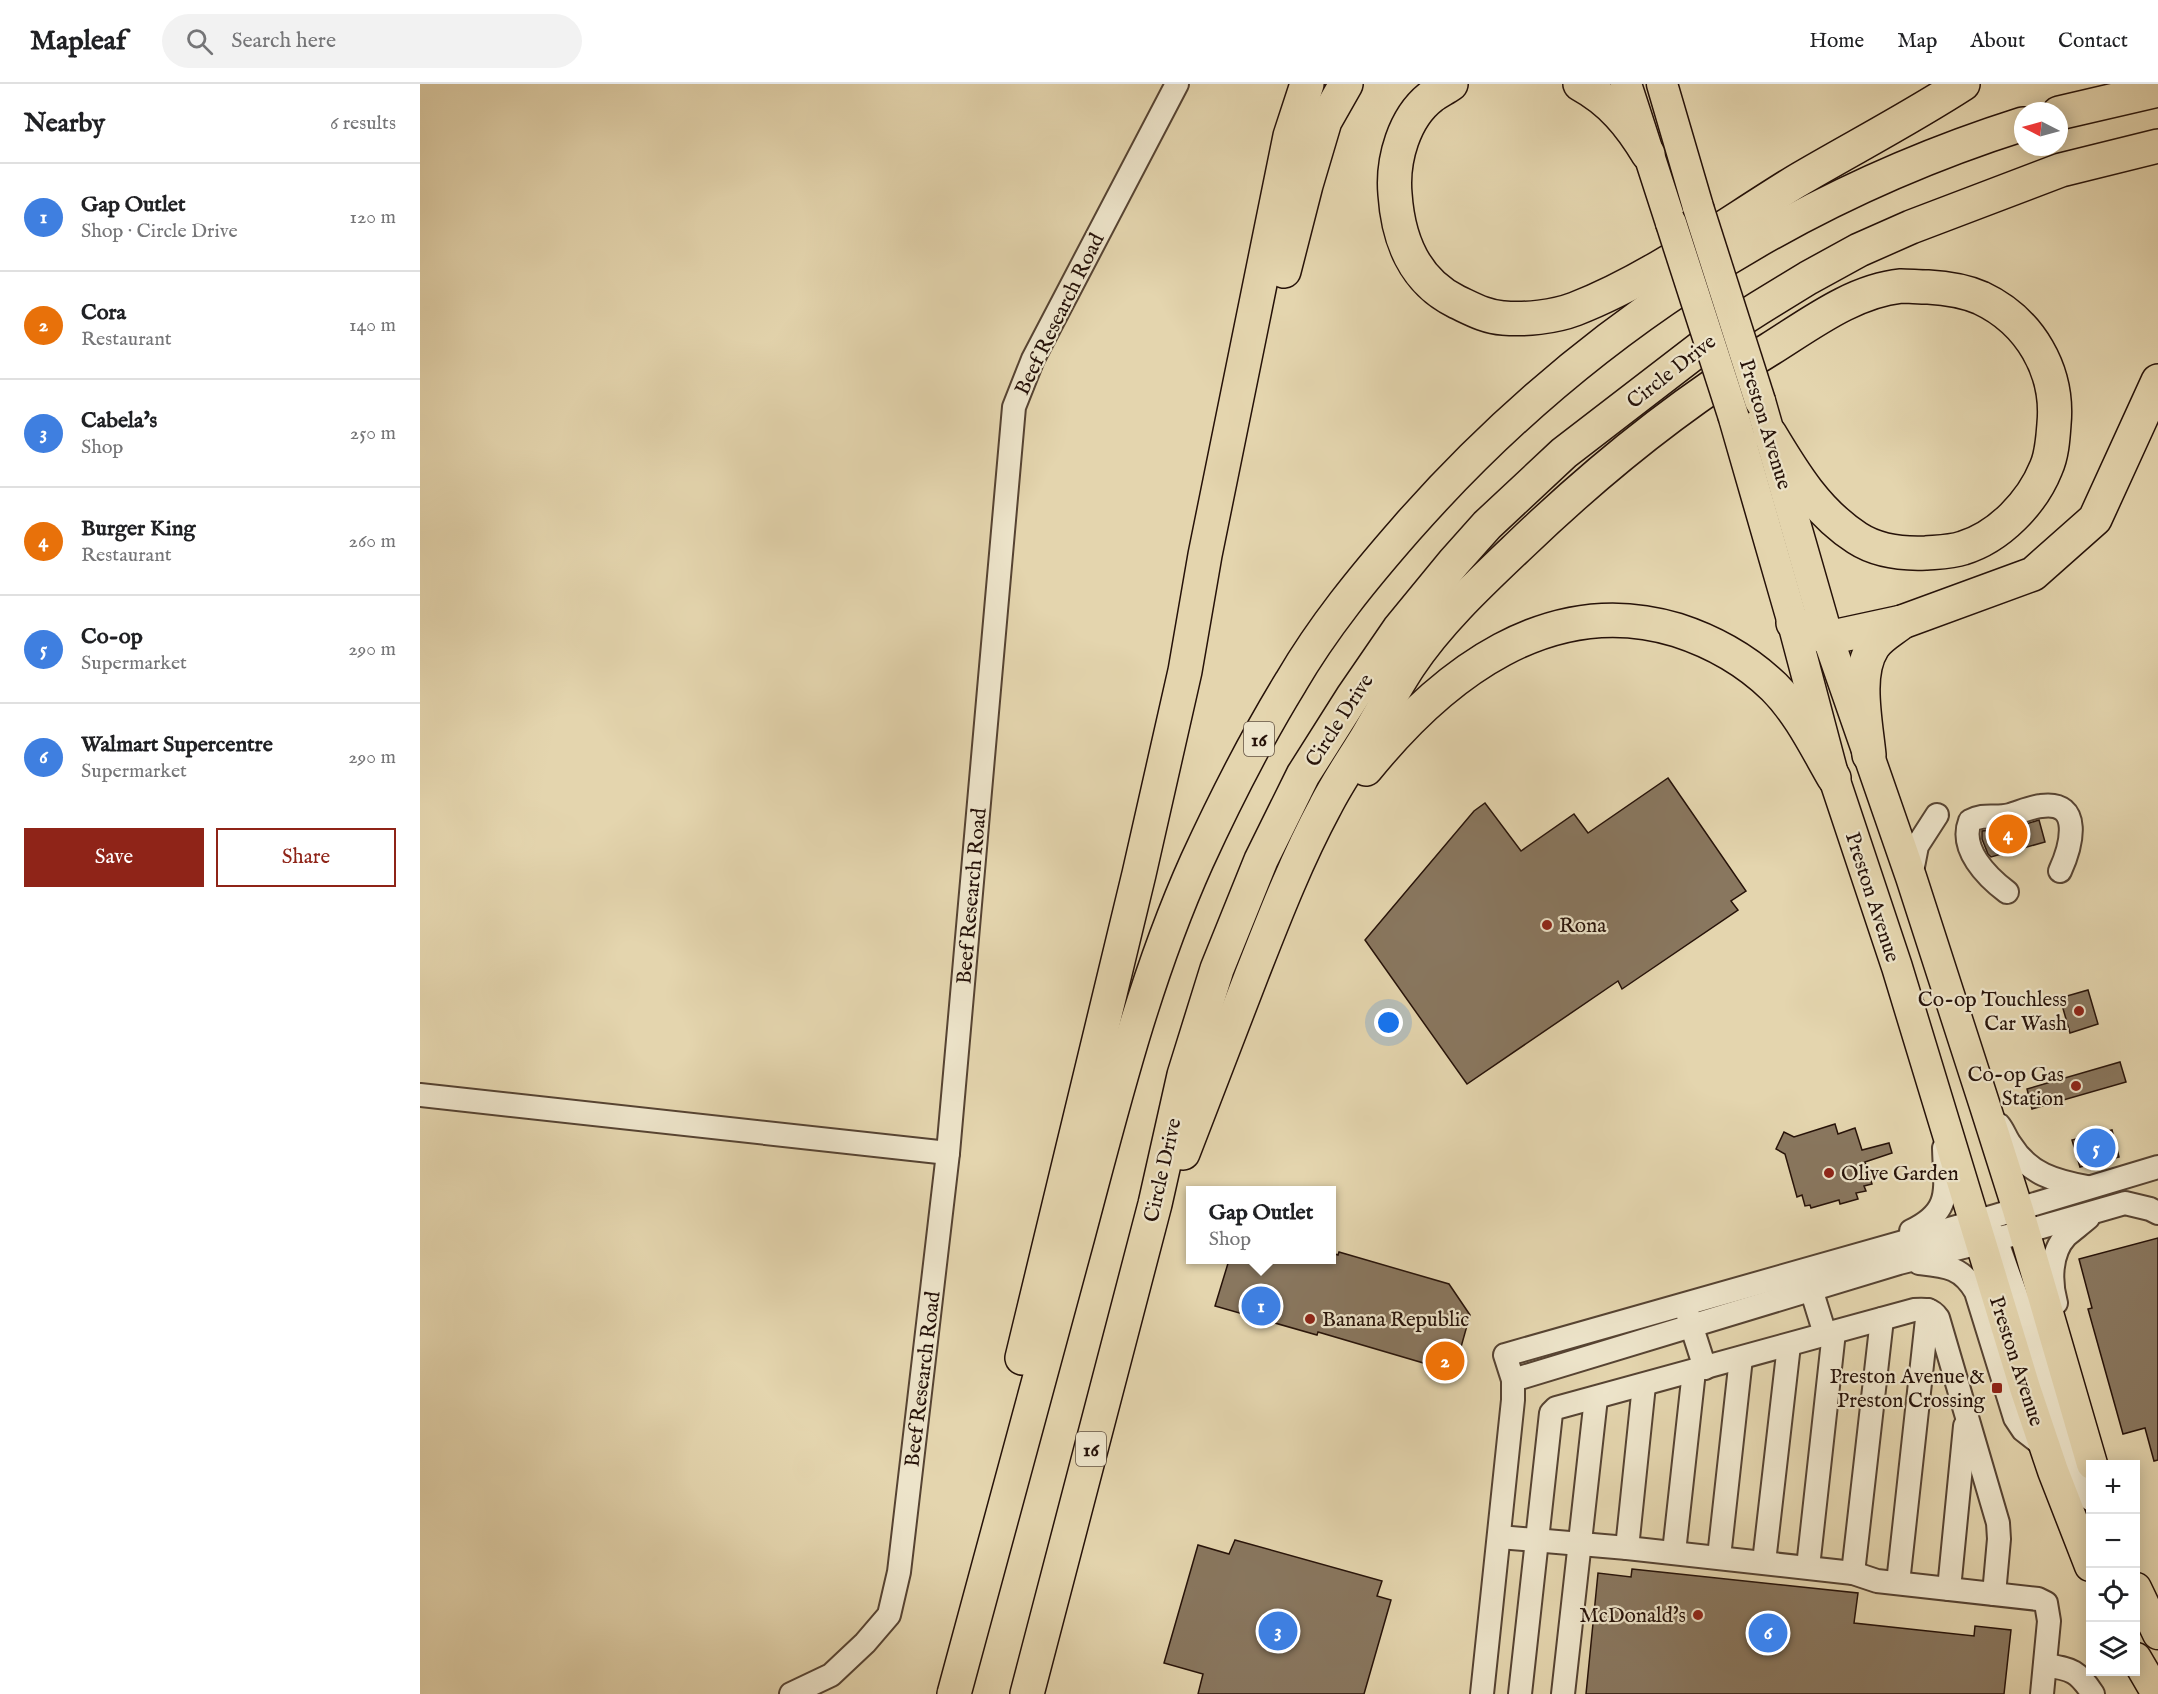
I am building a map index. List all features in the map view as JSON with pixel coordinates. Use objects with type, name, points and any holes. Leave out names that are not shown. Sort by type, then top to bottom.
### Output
[{"type":"highway","points":[[949,1694],[960,1612],[1136,886],[1185,671],[1207,544],[1290,136],[1308,84]]},
{"type":"highway","points":[[1185,671],[1222,541],[1285,265],[1306,184],[1325,122],[1346,84]]},
{"type":"highway","points":[[1451,84],[1431,97],[1418,111],[1399,148],[1394,192],[1401,232],[1408,254],[1419,273],[1435,290],[1479,313],[1503,318],[1525,318],[1573,310],[1671,260],[1797,181],[1964,84]]},
{"type":"highway","points":[[1580,84],[1606,100],[1619,113],[1634,130],[1648,153]]},
{"type":"highway","points":[[2068,111],[2158,90]]},
{"type":"highway","name":"16","points":[[954,1694],[1137,1020],[1195,866],[1225,801],[1292,680],[1371,569],[1443,487],[1486,442],[1589,353],[1722,262],[1805,213],[1864,184],[1954,147],[2014,127]]},
{"type":"highway","name":"Circle Drive","points":[[1027,1694],[1155,1204],[1184,1075],[1217,969],[1261,860],[1297,786],[1353,696],[1400,629],[1487,525],[1564,453],[1720,333],[1808,278],[1890,236],[2061,170],[2158,146]]},
{"type":"highway","points":[[1155,1204],[1174,1175],[1283,896],[1325,806],[1410,664],[1444,621],[1478,585],[1559,508],[1680,409],[1743,366],[1843,304],[1868,294],[1900,286],[1948,289],[1975,296],[1994,305],[2014,320],[2032,339],[2045,363],[2054,390],[2055,416],[2048,466],[2034,491],[2018,512],[1985,538],[1961,549],[1918,553],[1896,552],[1877,548],[1860,540],[1826,514],[1798,481],[1770,434]]},
{"type":"highway","points":[[1793,624],[1828,638],[1902,622],[2032,574],[2095,519],[2158,381]]},
{"type":"highway","points":[[1283,896],[1361,775],[1417,713],[1462,675],[1500,650],[1534,634],[1570,624],[1607,620],[1650,623],[1693,635],[1731,653],[1760,675],[1790,705],[1834,778]]},
{"type":"highway","points":[[1869,755],[1863,692],[1866,666],[1874,646],[1902,622]]},
{"type":"main road","name":"Preston Avenue","points":[[1626,84],[1734,418],[1834,778],[1897,967],[1944,1122],[1999,1229],[2090,1458]]},
{"type":"main road","name":"Preston Avenue","points":[[1662,84],[1698,207],[1770,434],[1828,638],[1911,877],[1985,1106],[1999,1229],[2044,1448],[2086,1553]]},
{"type":"main road","points":[[2140,1596],[2158,1634]]},
{"type":"main road","points":[[2140,1665],[2157,1694]]},
{"type":"street","name":"Beef Research Road","points":[[791,1694],[831,1675],[865,1643],[889,1615],[899,1572],[948,1153],[1014,407],[1034,359],[1177,84]]},
{"type":"street","points":[[2007,892],[1988,877],[1973,854],[1966,831],[1970,821],[1978,817],[1987,815],[1996,817],[2040,806],[2059,806],[2065,809],[2070,824],[2069,850],[2060,871]]},
{"type":"street","points":[[1911,877],[1917,846],[1937,815]]},
{"type":"street","points":[[420,1095],[948,1153]]},
{"type":"street","points":[[1985,1106],[2010,1144],[2029,1167],[2051,1179],[2091,1188]]},
{"type":"street","points":[[1899,1253],[1910,1232],[1929,1222],[1941,1208],[1946,1184],[1944,1122]]},
{"type":"street","points":[[1999,1229],[2091,1188],[2158,1167]]},
{"type":"street","points":[[1513,1380],[1691,1326],[1808,1280],[1899,1253],[1999,1229],[2096,1211],[2158,1193]]},
{"type":"street","points":[[2125,1203],[2158,1213]]},
{"type":"street","points":[[2090,1458],[2087,1417],[2052,1286],[2057,1251],[2065,1237],[2096,1211]]},
{"type":"street","points":[[1999,1229],[2086,1484]]},
{"type":"street","points":[[1899,1253],[1918,1263],[1958,1271],[1970,1281],[1976,1292],[2015,1418],[2023,1430],[2044,1448]]},
{"type":"street","points":[[1482,1694],[1513,1400],[1513,1380],[1505,1355],[1684,1304],[1808,1280]]},
{"type":"street","points":[[1808,1280],[1830,1333],[1808,1567]]},
{"type":"street","points":[[1674,1552],[1699,1369],[1691,1326],[1684,1304]]},
{"type":"street","points":[[1520,1694],[1551,1413],[1556,1408],[1914,1310],[1928,1310],[1938,1318],[1999,1531],[1994,1594]]},
{"type":"street","points":[[1898,1583],[1928,1310]]},
{"type":"street","points":[[1853,1572],[1882,1319]]},
{"type":"street","points":[[1764,1562],[1789,1345]]},
{"type":"street","points":[[1719,1557],[1741,1358]]},
{"type":"street","points":[[1627,1548],[1644,1385]]},
{"type":"street","points":[[1563,1694],[1596,1398]]},
{"type":"street","points":[[1949,1589],[1966,1416]]},
{"type":"street","points":[[1499,1537],[1674,1552],[1853,1572],[1877,1581],[2038,1599],[2046,1603],[2049,1620],[2042,1694]]},
{"type":"street","points":[[2045,1665],[2065,1668],[2078,1674],[2093,1694]]},
{"type":"building","name":"Rona","points":[[1668,778],[1746,891],[1731,901],[1738,910],[1622,989],[1618,981],[1467,1084],[1365,940],[1474,811],[1485,803],[1521,851],[1574,814],[1588,833]]},
{"type":"building","points":[[2039,820],[2045,842],[1991,857],[1988,854],[1982,839],[1982,831],[2013,828]]},
{"type":"building","name":"Co-op Touchless Car Wash","points":[[2088,990],[2098,1024],[2070,1033],[2060,998]]},
{"type":"building","name":"Co-op Gas Station","points":[[2120,1062],[2126,1082],[2032,1109],[2027,1089]]},
{"type":"building","name":"Olive Garden","points":[[1835,1124],[1838,1134],[1855,1128],[1862,1150],[1889,1143],[1892,1153],[1865,1162],[1872,1184],[1864,1186],[1866,1191],[1856,1193],[1858,1199],[1840,1204],[1839,1200],[1811,1208],[1810,1205],[1805,1206],[1802,1195],[1797,1197],[1785,1154],[1776,1149],[1784,1132],[1794,1137]]},
{"type":"building","points":[[2112,1130],[2119,1157],[2080,1167],[2072,1140]]},
{"type":"building","points":[[2158,1238],[2158,1460],[2154,1461],[2145,1428],[2123,1434],[2088,1309],[2092,1308],[2079,1259]]},
{"type":"building","points":[[1339,1252],[1449,1284],[1470,1315],[1454,1372],[1318,1332],[1317,1335],[1215,1306],[1228,1264],[1336,1264],[1336,1254]]},
{"type":"building","points":[[1235,1540],[1382,1581],[1377,1596],[1391,1600],[1364,1694],[1198,1694],[1203,1674],[1164,1663],[1198,1545],[1229,1554]]},
{"type":"building","points":[[1632,1569],[1858,1593],[1854,1623],[1974,1636],[1975,1626],[2011,1630],[2004,1694],[1586,1694],[1598,1573],[1631,1577]]},
{"type":"place","name":"Burger King","points":[[2008,834]]},
{"type":"place","name":"Rona","points":[[1547,925]]},
{"type":"place","name":"Co-op Touchless Car Wash","points":[[2079,1011]]},
{"type":"place","name":"Co-op Gas Station","points":[[2076,1086]]},
{"type":"place","name":"Co-op","points":[[2096,1148]]},
{"type":"place","name":"Olive Garden","points":[[1829,1173]]},
{"type":"place","name":"Gap Outlet","points":[[1261,1306]]},
{"type":"place","name":"Banana Republic","points":[[1310,1319]]},
{"type":"place","name":"Cora","points":[[1445,1361]]},
{"type":"place","name":"Preston Avenue & Preston Crossing","points":[[1997,1388]]},
{"type":"place","name":"McDonald's","points":[[1698,1615]]},
{"type":"place","name":"Cabela's","points":[[1278,1631]]},
{"type":"place","name":"Walmart Supercentre","points":[[1768,1633]]}]
